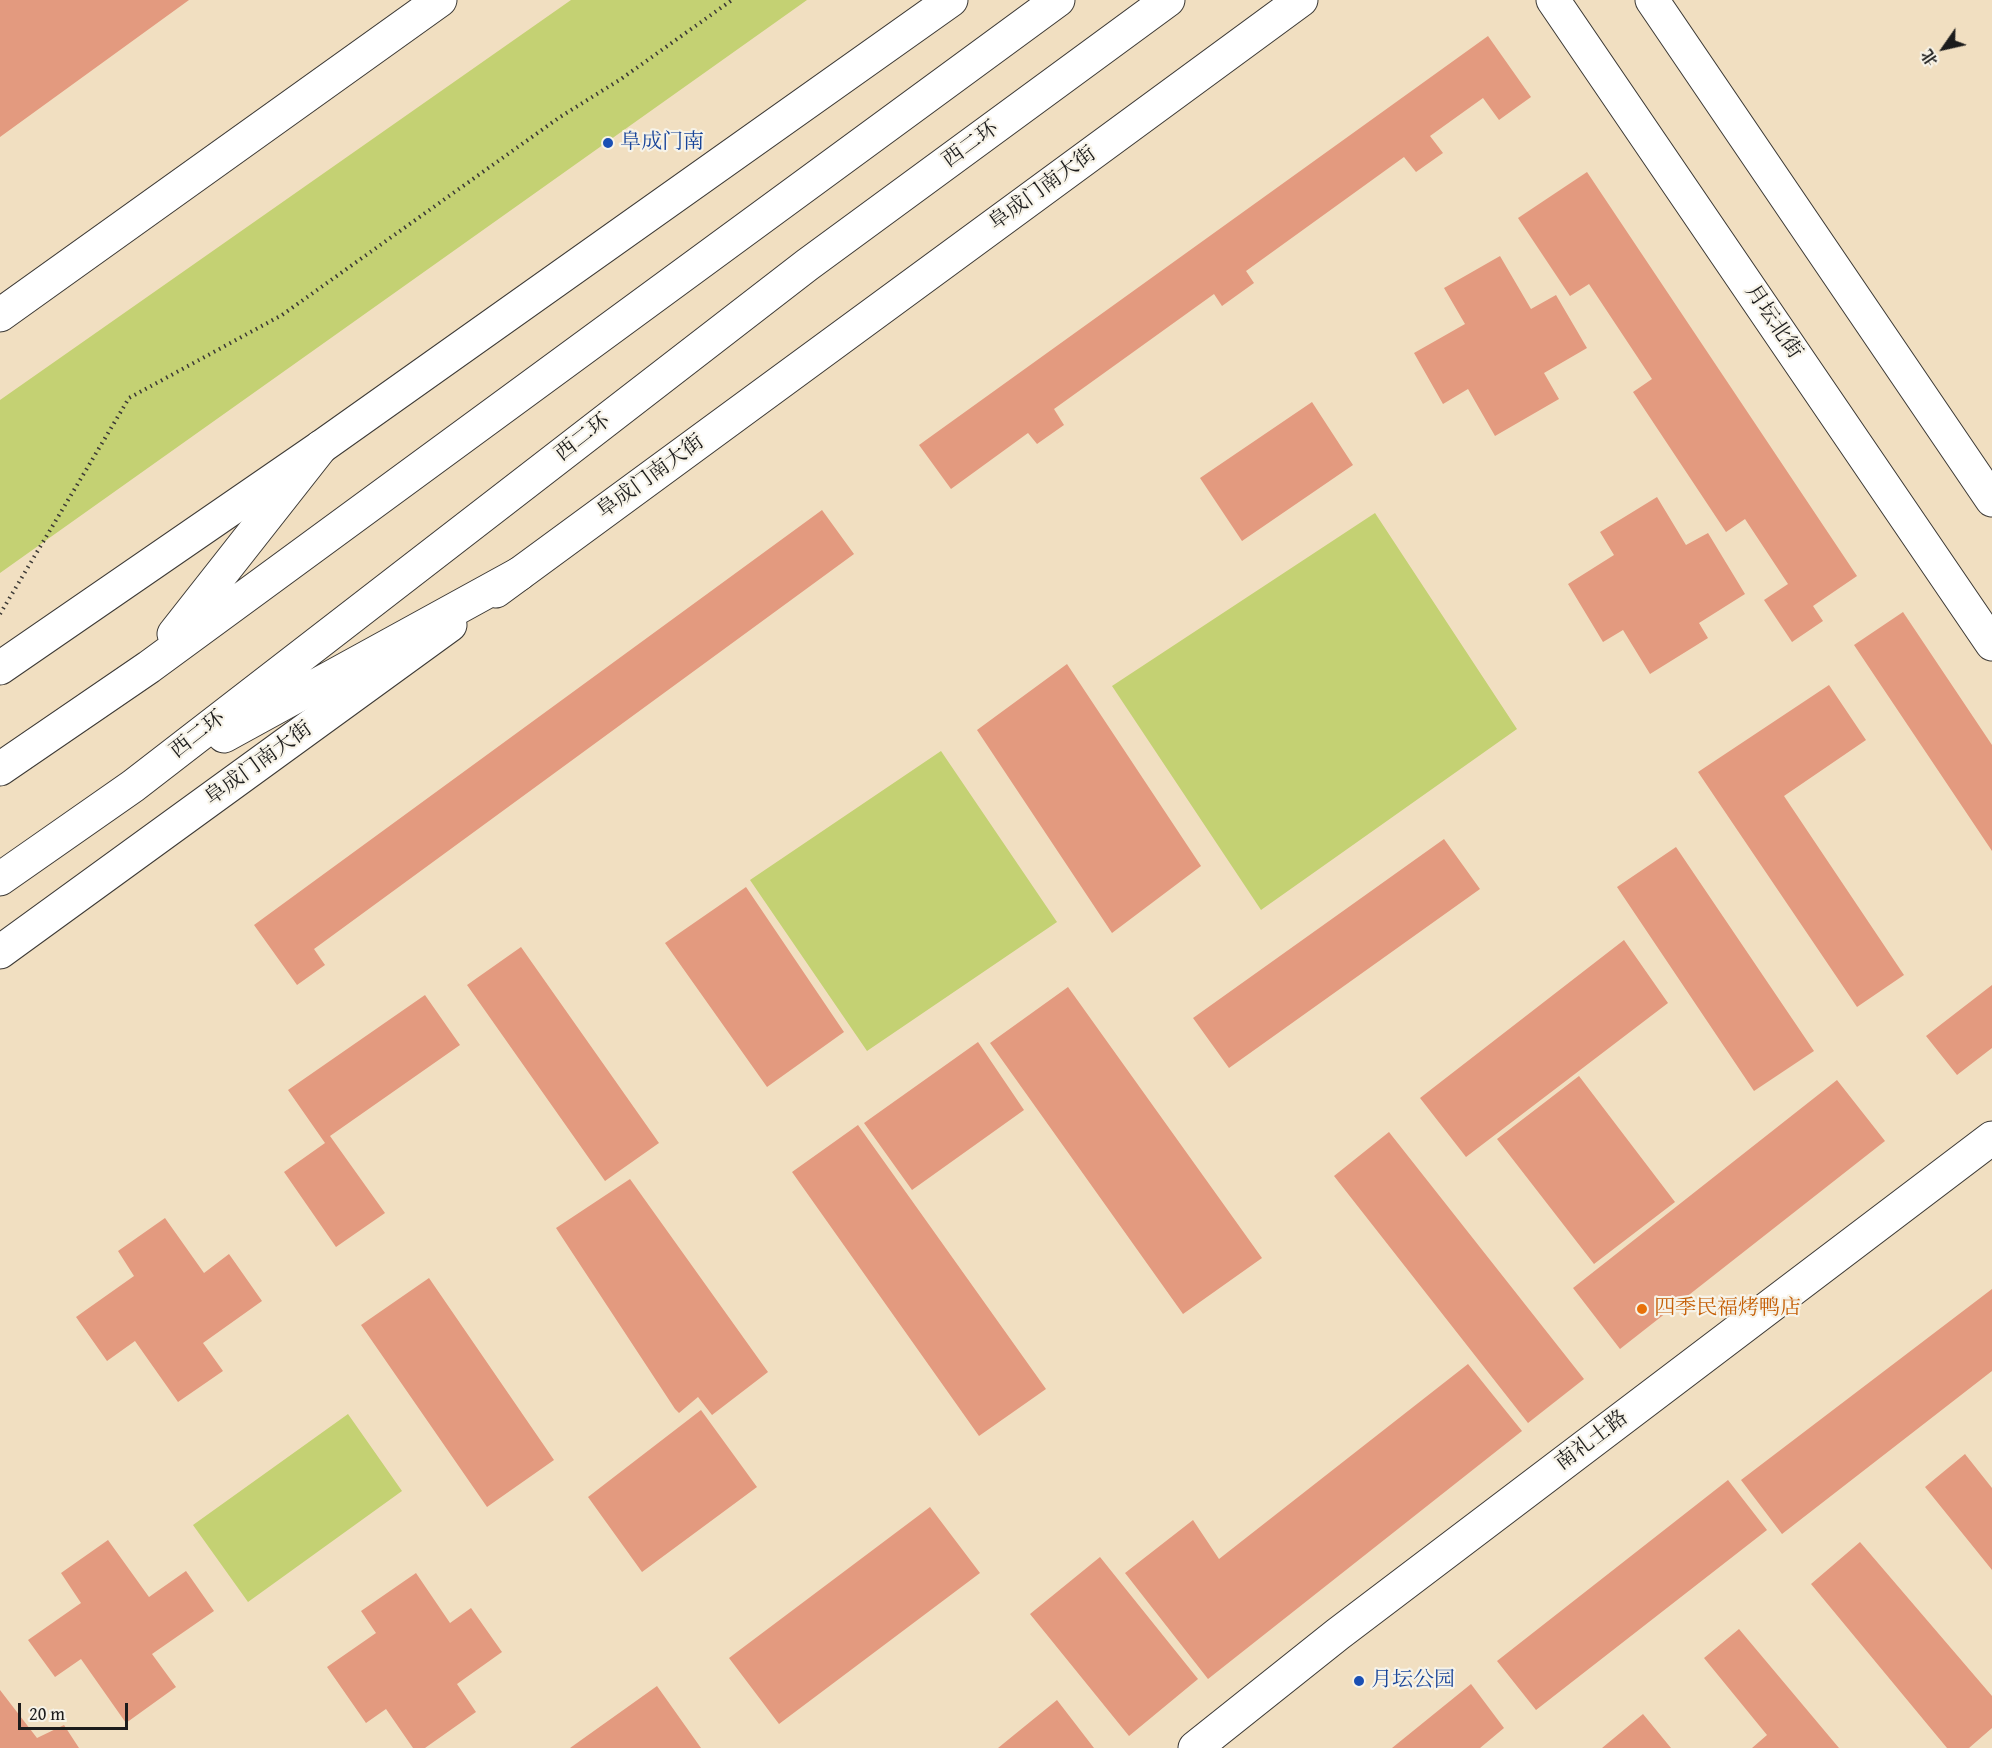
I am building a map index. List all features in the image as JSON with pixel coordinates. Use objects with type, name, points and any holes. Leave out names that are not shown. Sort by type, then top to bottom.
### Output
[{"type":"main road","points":[[0,315],[440,0]]},
{"type":"main road","points":[[0,668],[321,447],[951,0]]},
{"type":"main road","points":[[0,769],[149,667],[1058,0]]},
{"type":"main road","name":"西二环","points":[[0,879],[133,786],[807,265],[1168,0]]},
{"type":"main road","name":"阜成门南大街","points":[[0,952],[1301,0]]},
{"type":"main road","name":"月坛北街","points":[[1553,0],[1992,644]]},
{"type":"main road","points":[[1652,0],[1992,500]]},
{"type":"main road","points":[[149,667],[321,447]]},
{"type":"main road","points":[[133,786],[519,574]]},
{"type":"main road","name":"南礼士路","points":[[1195,1748],[1338,1634],[1992,1138]]},
{"type":"path","points":[[0,614],[129,398],[282,315],[560,117],[621,79],[732,0]]},
{"type":"green space","points":[[571,0],[807,0],[0,573],[0,400]]},
{"type":"green space","points":[[1375,513],[1517,729],[1261,910],[1112,686]]},
{"type":"green space","points":[[941,751],[1057,922],[867,1051],[750,880]]},
{"type":"green space","points":[[348,1414],[402,1491],[248,1602],[193,1525]]},
{"type":"building","points":[[0,0],[189,0],[0,137]]},
{"type":"building","points":[[1488,36],[1531,97],[1499,120],[1483,98],[1430,136],[1443,153],[1416,172],[1404,157],[1246,271],[1254,283],[1222,306],[1214,294],[1054,409],[1064,425],[1037,444],[1028,433],[951,489],[919,445]]},
{"type":"building","points":[[1587,172],[1857,576],[1813,606],[1823,621],[1792,642],[1764,600],[1788,584],[1745,519],[1726,532],[1633,392],[1652,379],[1589,284],[1570,296],[1518,218]]},
{"type":"building","points":[[1500,256],[1531,309],[1556,295],[1587,348],[1544,373],[1559,399],[1495,436],[1468,389],[1443,404],[1414,353],[1465,324],[1444,288]]},
{"type":"building","points":[[1312,402],[1353,465],[1242,541],[1200,478]]},
{"type":"building","points":[[1657,497],[1686,545],[1708,533],[1745,594],[1699,623],[1708,638],[1650,674],[1623,630],[1603,642],[1568,584],[1614,555],[1600,532]]},
{"type":"building","points":[[822,510],[854,554],[314,949],[325,965],[297,985],[254,925]]},
{"type":"building","points":[[1903,612],[1992,745],[1992,851],[1854,645]]},
{"type":"building","points":[[1067,664],[1201,866],[1112,933],[977,730]]},
{"type":"building","points":[[1829,685],[1866,740],[1784,796],[1904,975],[1857,1007],[1698,772]]},
{"type":"building","points":[[1444,839],[1480,889],[1229,1068],[1193,1018]]},
{"type":"building","points":[[1676,847],[1814,1051],[1754,1091],[1617,887]]},
{"type":"building","points":[[746,887],[844,1032],[767,1087],[665,943]]},
{"type":"building","points":[[1624,940],[1668,1003],[1466,1157],[1420,1098]]},
{"type":"building","points":[[521,947],[659,1143],[605,1181],[467,985]]},
{"type":"building","points":[[1992,985],[1992,1048],[1957,1075],[1926,1036]]},
{"type":"building","points":[[1068,987],[1262,1258],[1183,1314],[990,1043]]},
{"type":"building","points":[[425,995],[460,1045],[330,1136],[385,1213],[336,1247],[284,1172],[325,1143],[288,1090]]},
{"type":"building","points":[[978,1042],[1024,1110],[912,1190],[864,1123]]},
{"type":"building","points":[[1579,1076],[1675,1202],[1594,1264],[1497,1139]]},
{"type":"building","points":[[1837,1080],[1885,1141],[1620,1349],[1573,1288]]},
{"type":"building","points":[[858,1125],[1046,1389],[979,1436],[792,1172]]},
{"type":"building","points":[[1389,1132],[1584,1379],[1528,1423],[1334,1176]]},
{"type":"building","points":[[630,1179],[768,1372],[712,1415],[698,1397],[679,1413],[675,1409],[556,1228]]},
{"type":"building","points":[[165,1218],[204,1273],[229,1254],[262,1301],[203,1343],[223,1371],[178,1402],[135,1341],[107,1361],[76,1317],[134,1276],[118,1251]]},
{"type":"building","points":[[429,1278],[554,1460],[487,1507],[361,1325]]},
{"type":"building","points":[[1992,1289],[1992,1371],[1782,1534],[1741,1480]]},
{"type":"building","points":[[1468,1364],[1522,1431],[1208,1679],[1125,1573],[1193,1520],[1219,1559]]},
{"type":"building","points":[[701,1410],[757,1487],[642,1572],[588,1497]]},
{"type":"building","points":[[1965,1454],[1992,1488],[1992,1570],[1925,1487]]},
{"type":"building","points":[[1728,1480],[1767,1530],[1536,1710],[1497,1661]]},
{"type":"building","points":[[930,1507],[980,1573],[779,1724],[729,1658]]},
{"type":"building","points":[[108,1540],[149,1597],[186,1571],[214,1611],[152,1654],[176,1687],[126,1723],[81,1659],[55,1677],[28,1640],[81,1603],[61,1573]]},
{"type":"building","points":[[1860,1542],[1992,1696],[1992,1728],[1969,1748],[1947,1748],[1811,1584]]},
{"type":"building","points":[[1100,1557],[1198,1679],[1129,1736],[1030,1614]]},
{"type":"building","points":[[416,1573],[450,1623],[471,1608],[502,1652],[457,1684],[476,1712],[425,1748],[413,1748],[386,1709],[366,1723],[327,1667],[376,1633],[361,1611]]},
{"type":"building","points":[[1739,1629],[1839,1748],[1752,1748],[1767,1735],[1704,1658]]},
{"type":"building","points":[[1471,1684],[1504,1728],[1480,1748],[1392,1748]]},
{"type":"building","points":[[657,1686],[701,1748],[570,1748]]},
{"type":"building","points":[[0,1690],[37,1738],[64,1725],[79,1748],[0,1748]]},
{"type":"building","points":[[1057,1700],[1094,1748],[998,1748]]},
{"type":"building","points":[[1643,1714],[1671,1748],[1602,1748]]},
{"type":"place","name":"阜成门南","points":[[608,143]]},
{"type":"place","name":"四季民福烤鸭店","points":[[1642,1309]]},
{"type":"place","name":"月坛公园","points":[[1359,1681]]}]
